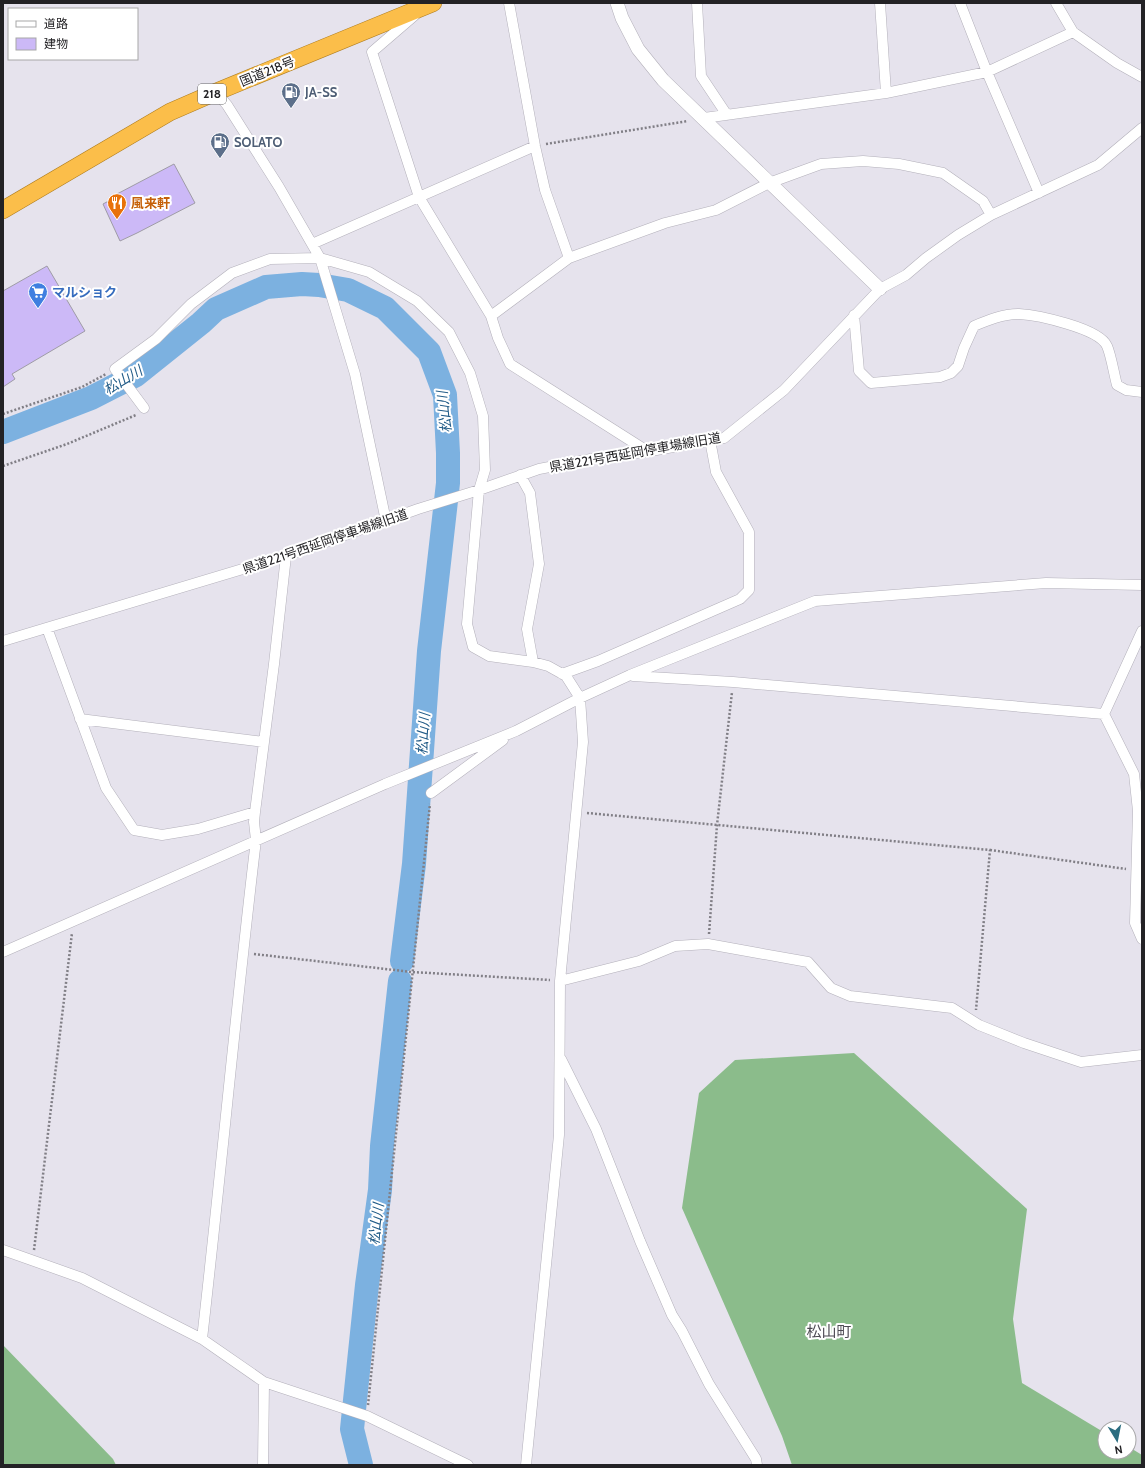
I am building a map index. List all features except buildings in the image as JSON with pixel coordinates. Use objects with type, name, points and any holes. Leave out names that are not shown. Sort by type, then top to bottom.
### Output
[{"type":"highway","name":"国道218号","points":[[3,210],[170,112],[430,4]]},
{"type":"street","points":[[510,3],[535,146],[545,190],[569,258]]},
{"type":"street","points":[[617,3],[622,18],[638,50],[663,80],[880,289]]},
{"type":"street","points":[[698,3],[701,76],[726,115]]},
{"type":"street","points":[[880,3],[886,94]]},
{"type":"street","points":[[960,3],[987,72],[1039,193]]},
{"type":"street","points":[[1056,3],[1073,32],[1117,63],[1142,77]]},
{"type":"street","points":[[430,4],[372,52],[418,198],[491,316],[498,338],[510,364],[647,451]]},
{"type":"street","points":[[704,118],[886,94],[987,72],[1073,32]]},
{"type":"street","points":[[216,92],[227,105],[279,188],[320,259],[355,374],[386,521]]},
{"type":"street","name":"県道221号西延岡停車場線旧道","points":[[3,641],[286,556],[418,509],[539,469],[601,457],[724,438],[784,390],[880,289],[906,275],[926,258],[958,235],[991,215],[1098,165],[1142,128]]},
{"type":"street","points":[[312,244],[535,146]]},
{"type":"street","points":[[491,316],[569,258],[665,223],[716,210],[769,183],[821,164],[863,161],[899,164],[943,173],[983,201],[991,215]]},
{"type":"street","points":[[144,408],[115,370],[156,339],[191,304],[232,273],[270,259],[320,259],[369,272],[417,301],[449,332],[470,373],[483,416],[485,470],[479,490],[467,624],[473,647],[489,656],[533,662],[548,666],[566,676],[580,698],[583,742],[560,981],[559,1134],[526,1465]]},
{"type":"street","points":[[854,315],[859,371],[871,383],[940,377],[950,373],[958,366],[974,326],[993,317],[1018,314],[1068,324],[1097,336],[1106,345],[1117,385],[1126,390],[1142,392]]},
{"type":"street","points":[[562,674],[598,661],[740,599],[749,590],[749,532],[716,472],[710,440]]},
{"type":"street","points":[[520,476],[530,493],[539,564],[526,629],[533,662]]},
{"type":"street","points":[[202,1339],[219,1188],[242,953],[256,840],[254,822],[255,812],[286,556]]},
{"type":"street","points":[[3,952],[256,840],[386,784],[516,731],[580,698],[630,675],[815,601],[1046,583],[1142,585]]},
{"type":"street","points":[[47,628],[106,788],[134,830],[162,835],[198,829],[255,812]]},
{"type":"street","points":[[1104,714],[1142,631]]},
{"type":"street","points":[[630,675],[733,682],[1104,714]]},
{"type":"street","points":[[1104,714],[1134,774],[1138,811],[1135,924],[1142,939]]},
{"type":"street","points":[[80,719],[264,742]]},
{"type":"street","points":[[431,793],[516,731]]},
{"type":"street","points":[[560,981],[638,961],[675,946],[708,944],[808,962],[831,988],[850,996],[952,1008],[974,1022],[1024,1043],[1081,1062],[1142,1055]]},
{"type":"street","points":[[560,1058],[596,1129],[640,1241],[672,1315],[682,1331],[709,1384],[756,1459],[757,1465]]},
{"type":"street","points":[[3,1250],[82,1278],[202,1339],[264,1382],[367,1416],[468,1465]]},
{"type":"street","points":[[263,1465],[264,1382]]},
{"type":"path","points":[[535,146],[704,118]]},
{"type":"path","points":[[3,414],[82,387],[115,370]]},
{"type":"path","points":[[3,466],[67,444],[135,417],[144,408]]},
{"type":"path","points":[[708,944],[717,825],[733,682]]},
{"type":"path","points":[[367,1416],[431,793]]},
{"type":"path","points":[[576,812],[990,850],[1136,870]]},
{"type":"path","points":[[974,1022],[990,850]]},
{"type":"path","points":[[32,1260],[73,920]]},
{"type":"path","points":[[242,953],[412,972],[560,981]]},
{"type":"green space","points":[[854,1053],[1027,1209],[1013,1319],[1022,1383],[1097,1428],[1097,1460],[1137,1460],[1137,1452],[1142,1455],[1142,1465],[792,1465],[782,1436],[682,1208],[699,1093],[735,1060]]},
{"type":"green space","points":[[3,1345],[113,1459],[116,1465],[3,1465]]},
{"type":"waterway","name":"松山川","points":[[3,432],[91,398],[136,375],[201,323],[216,309],[266,287],[302,284],[319,285],[348,290],[385,308],[429,352],[445,395],[448,483],[429,651],[414,864],[402,961]]},
{"type":"waterway","name":"松山川","points":[[361,1465],[352,1429],[367,1285],[380,1190],[382,1146],[400,981]]},
{"type":"place","name":"JA-SS","points":[[291,109]]},
{"type":"place","name":"SOLATO","points":[[220,159]]},
{"type":"place","name":"風来軒","points":[[117,220]]},
{"type":"place","name":"マルショク","points":[[38,309]]},
{"type":"district","name":"松山町","points":[[829,1332]]}]
